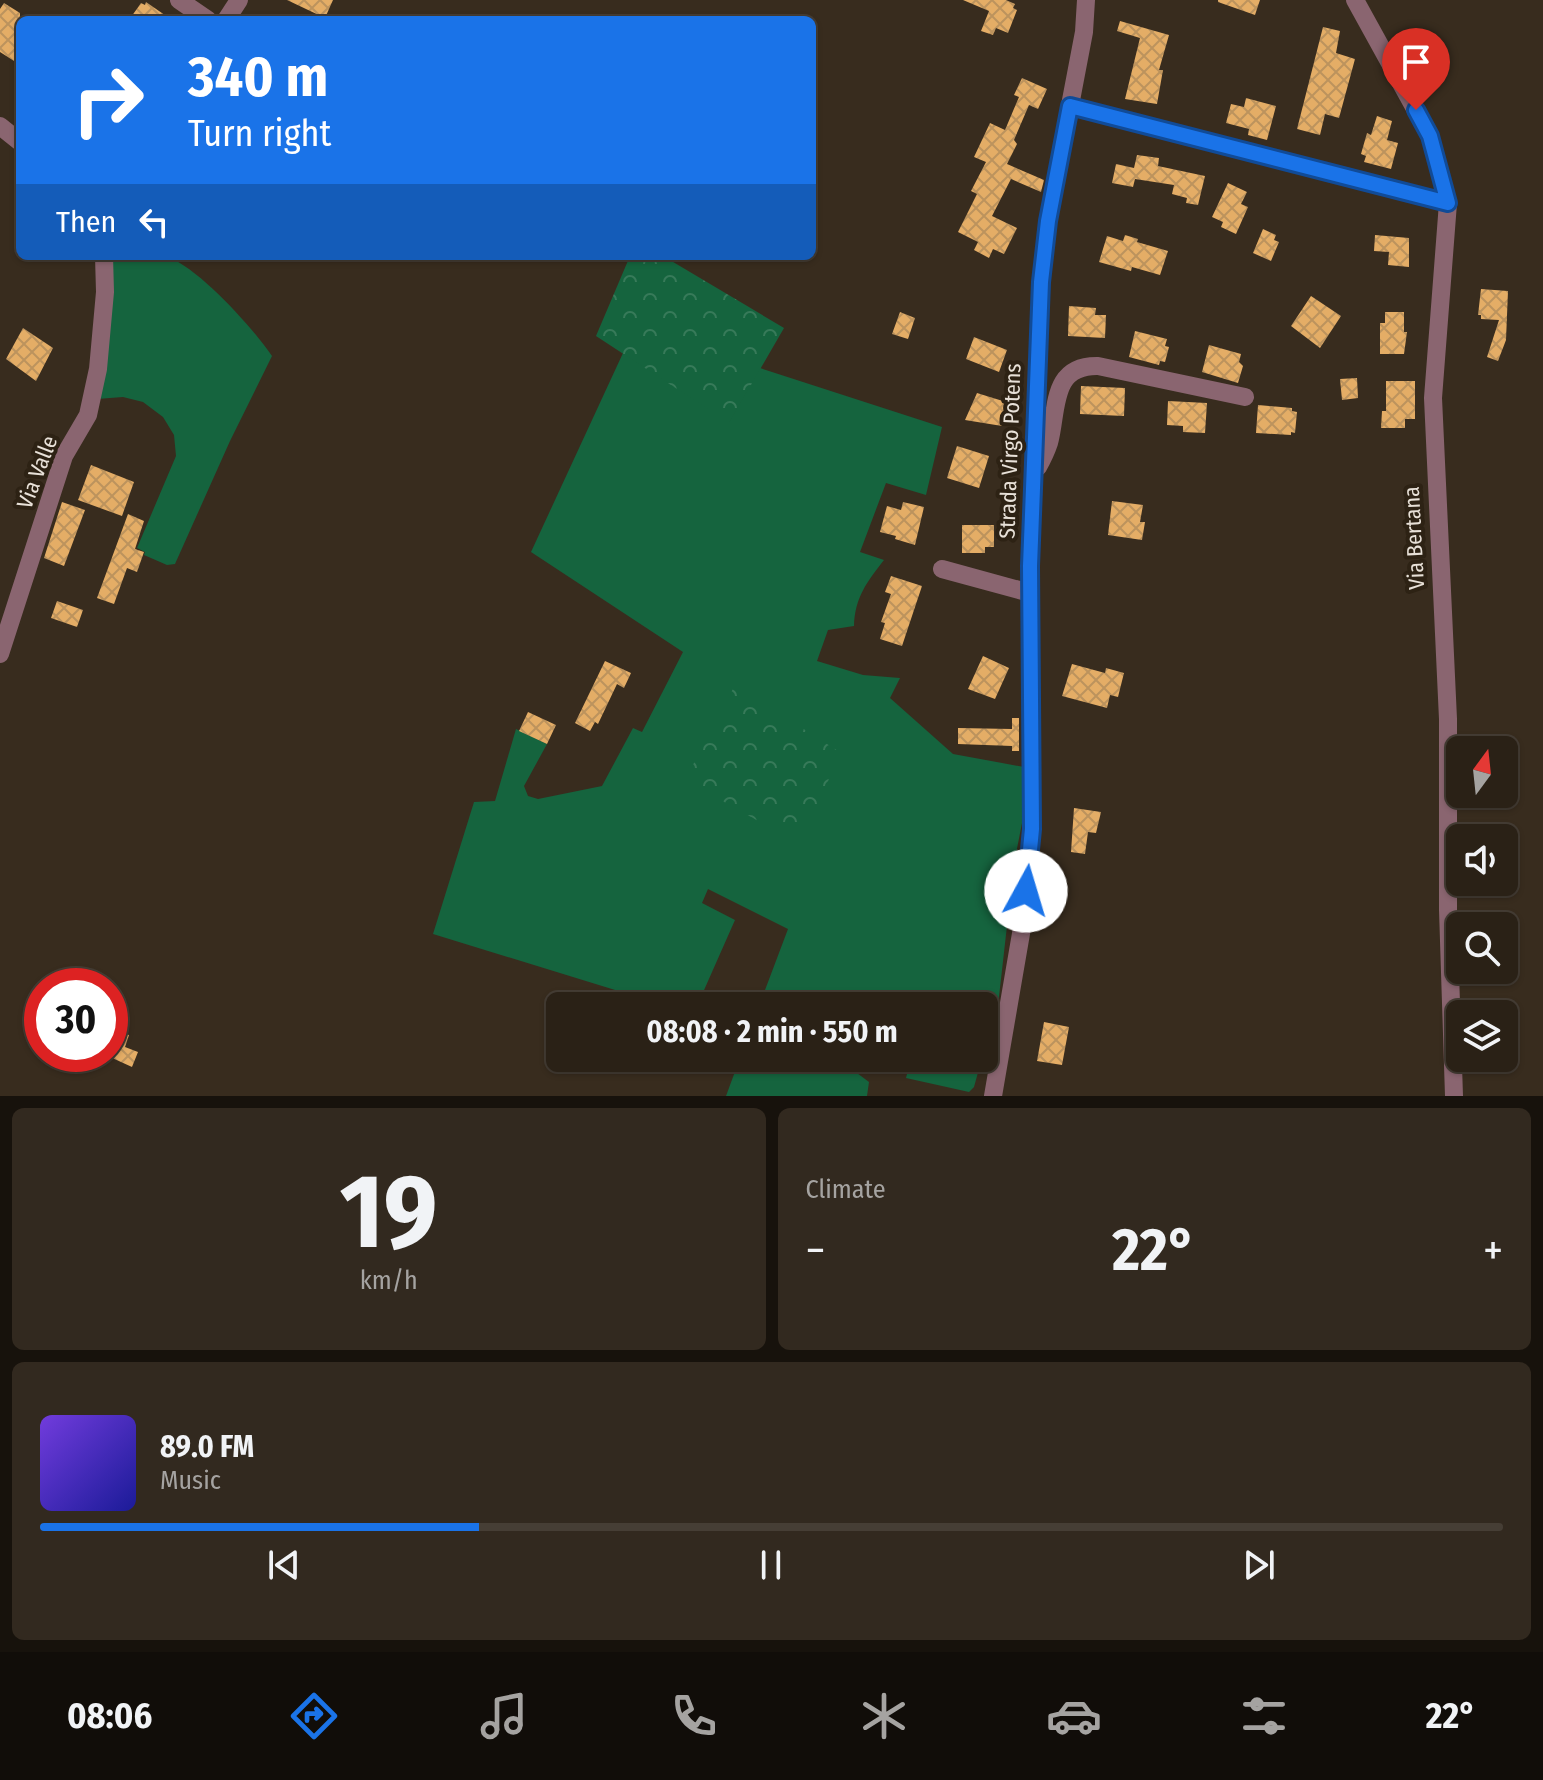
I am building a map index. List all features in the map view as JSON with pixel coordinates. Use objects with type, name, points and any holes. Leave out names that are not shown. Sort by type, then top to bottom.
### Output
[{"type":"street","points":[[179,0],[202,16]]},
{"type":"street","name":"Strada Virgo Potens","points":[[993,1096],[1023,922],[1032,829],[1030,593],[1043,255],[1084,32],[1086,0]]},
{"type":"street","name":"Via Bertana","points":[[1355,0],[1430,136],[1448,203],[1433,398],[1448,719],[1448,910],[1454,1096]]},
{"type":"street","points":[[1070,106],[1448,203]]},
{"type":"street","points":[[0,126],[16,139]]},
{"type":"street","name":"Via Valle","points":[[0,654],[64,456],[88,415],[98,369],[105,292],[104,260]]},
{"type":"street","points":[[1033,478],[1048,445],[1061,386],[1074,370],[1098,366],[1245,397]]},
{"type":"street","points":[[942,569],[1030,593]]},
{"type":"green space","points":[[112,260],[174,260],[181,264],[225,300],[272,356],[175,564],[167,565],[144,555],[145,552],[137,548],[176,456],[174,435],[163,417],[143,402],[123,397],[97,399]]},
{"type":"green space","points":[[628,260],[670,260],[784,328],[729,423],[596,336]]},
{"type":"green space","points":[[623,353],[729,422],[760,368],[942,427],[926,495],[886,483],[860,552],[884,560],[859,598],[854,626],[828,630],[817,661],[863,675],[900,678],[890,698],[953,754],[1024,767],[1022,823],[1014,864],[998,1005],[998,992],[764,992],[788,929],[708,889],[702,903],[735,920],[703,992],[622,992],[433,934],[474,802],[495,801],[516,729],[547,744],[524,786],[528,796],[538,799],[602,786],[633,728],[642,732],[683,652],[531,552]]},
{"type":"green space","points":[[735,685],[841,753],[799,844],[685,780]]},
{"type":"green space","points":[[735,1072],[856,1072],[869,1082],[867,1096],[726,1096]]},
{"type":"green space","points":[[908,1072],[978,1072],[974,1087],[969,1092],[906,1078]]},
{"type":"building","points":[[287,0],[333,0],[326,16]]},
{"type":"building","points":[[963,0],[1006,0],[1015,4],[1013,8],[1017,10],[1008,33],[996,28],[993,35],[981,31],[989,11]]},
{"type":"building","points":[[1218,0],[1260,0],[1255,15]]},
{"type":"building","points":[[146,2],[166,16],[132,16],[141,3],[145,5]]},
{"type":"building","points":[[4,3],[20,13],[16,16],[14,61],[0,52],[0,9]]},
{"type":"building","points":[[1120,21],[1169,35],[1159,70],[1163,70],[1157,104],[1125,99],[1140,38],[1117,31]]},
{"type":"building","points":[[1323,27],[1340,31],[1336,53],[1355,59],[1339,118],[1325,114],[1320,135],[1297,129]]},
{"type":"building","points":[[1022,78],[1047,89],[1038,109],[1029,105],[1007,164],[1044,180],[1041,192],[1011,179],[992,216],[1017,228],[1004,254],[993,249],[989,258],[974,250],[978,242],[958,232],[977,194],[971,191],[986,162],[974,157],[990,123],[1005,130],[1019,97],[1014,95]]},
{"type":"building","points":[[1246,98],[1276,106],[1267,140],[1248,135],[1249,129],[1226,123],[1231,104],[1244,107]]},
{"type":"building","points":[[1377,116],[1392,121],[1387,140],[1398,143],[1391,169],[1364,162],[1366,156],[1361,154],[1367,133],[1371,135]]},
{"type":"building","points":[[1137,155],[1159,158],[1158,166],[1205,176],[1198,205],[1186,203],[1187,198],[1172,194],[1174,185],[1135,179],[1133,187],[1112,183],[1116,164],[1134,168]]},
{"type":"building","points":[[1228,183],[1247,192],[1241,204],[1248,207],[1236,234],[1221,227],[1223,222],[1212,217]]},
{"type":"building","points":[[1263,229],[1276,235],[1274,240],[1279,242],[1271,261],[1253,253]]},
{"type":"building","points":[[1125,235],[1168,251],[1160,275],[1099,262],[1107,236],[1123,241]]},
{"type":"building","points":[[1375,235],[1409,238],[1409,267],[1388,265],[1389,252],[1374,251]]},
{"type":"building","points":[[1481,289],[1508,291],[1506,340],[1498,361],[1487,357],[1499,320],[1481,319],[1478,315]]},
{"type":"building","points":[[1311,296],[1341,316],[1320,348],[1291,326]]},
{"type":"building","points":[[1069,306],[1096,308],[1095,315],[1106,315],[1105,338],[1068,336]]},
{"type":"building","points":[[900,312],[915,318],[908,339],[892,334]]},
{"type":"building","points":[[1385,312],[1404,312],[1404,332],[1407,332],[1404,354],[1380,354],[1380,323],[1385,323]]},
{"type":"building","points":[[23,328],[53,348],[36,381],[6,359]]},
{"type":"building","points":[[1135,331],[1167,339],[1165,346],[1169,347],[1165,362],[1160,361],[1159,365],[1129,357]]},
{"type":"building","points":[[974,337],[1007,350],[999,372],[966,359]]},
{"type":"building","points":[[1209,345],[1241,354],[1239,362],[1243,366],[1238,383],[1202,372]]},
{"type":"building","points":[[1357,378],[1358,398],[1342,400],[1340,379]]},
{"type":"building","points":[[1386,381],[1415,381],[1415,419],[1405,419],[1405,428],[1381,428],[1382,411],[1386,411]]},
{"type":"building","points":[[1081,386],[1125,388],[1124,416],[1080,414]]},
{"type":"building","points":[[977,393],[1006,402],[1002,426],[965,420]]},
{"type":"building","points":[[1168,401],[1207,403],[1205,433],[1183,432],[1183,426],[1167,425]]},
{"type":"building","points":[[1258,405],[1292,408],[1297,412],[1295,433],[1256,433]]},
{"type":"building","points":[[957,446],[989,456],[979,488],[947,478]]},
{"type":"building","points":[[91,465],[134,482],[122,516],[78,500]]},
{"type":"building","points":[[1112,501],[1143,505],[1140,522],[1145,522],[1142,540],[1108,535]]},
{"type":"building","points":[[62,502],[85,510],[64,566],[44,558]]},
{"type":"building","points":[[903,502],[924,507],[915,545],[880,532],[887,506],[901,510]]},
{"type":"building","points":[[128,514],[144,521],[135,549],[144,552],[137,572],[127,568],[114,604],[97,598]]},
{"type":"building","points":[[962,525],[994,525],[994,547],[985,547],[985,553],[962,553]]},
{"type":"building","points":[[891,576],[922,586],[902,646],[880,639],[885,623],[881,622],[891,594],[885,592]]},
{"type":"building","points":[[57,601],[83,610],[77,627],[51,618]]},
{"type":"building","points":[[983,656],[1009,668],[995,699],[968,689]]},
{"type":"building","points":[[605,661],[631,673],[624,688],[617,684],[598,724],[595,722],[590,731],[575,723]]},
{"type":"building","points":[[1072,664],[1105,673],[1106,668],[1124,673],[1118,697],[1110,695],[1107,708],[1062,696]]},
{"type":"building","points":[[528,712],[556,725],[547,744],[519,731]]},
{"type":"building","points":[[1012,718],[1019,718],[1019,751],[1012,751],[1012,746],[958,744],[958,728],[1012,729]]},
{"type":"building","points":[[1074,808],[1101,812],[1096,833],[1088,832],[1085,854],[1071,852]]},
{"type":"building","points":[[1044,1022],[1069,1027],[1062,1065],[1037,1061]]},
{"type":"building","points":[[128,1048],[138,1052],[132,1067],[128,1065]]},
{"type":"route","points":[[1026,891],[1032,829],[1030,566],[1041,282],[1048,221],[1070,106],[1448,203],[1430,136],[1416,110]]}]
